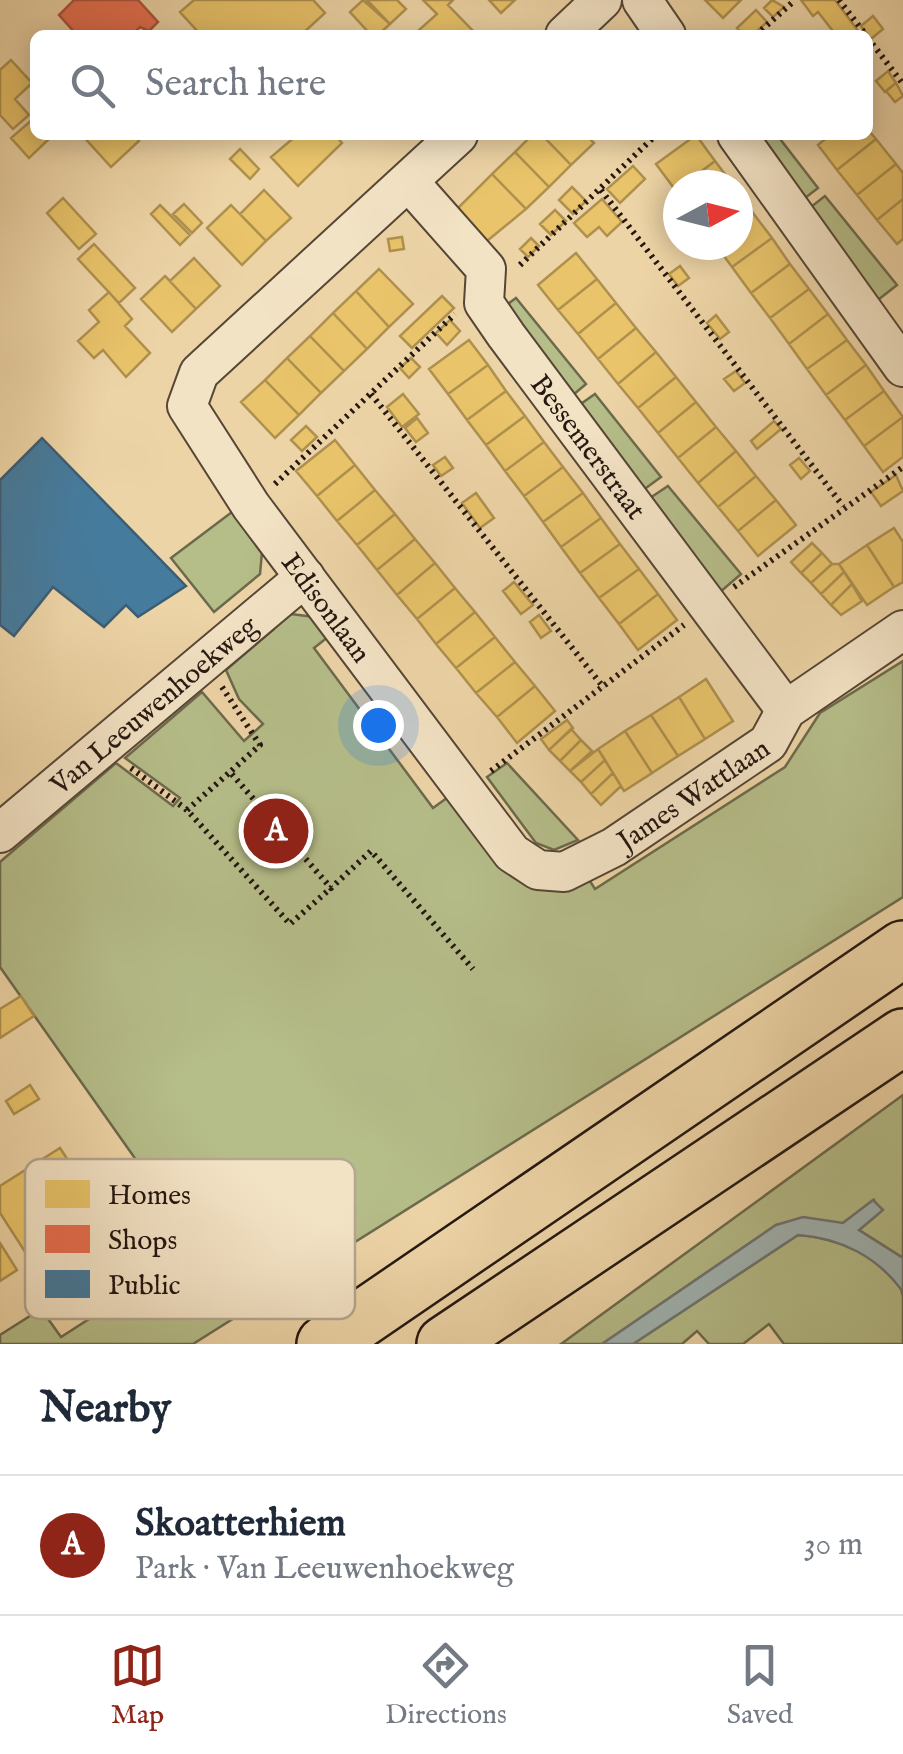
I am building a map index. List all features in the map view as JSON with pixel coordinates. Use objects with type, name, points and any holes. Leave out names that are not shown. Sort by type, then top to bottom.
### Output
[{"type":"highway","points":[[325,1344],[903,948]]},
{"type":"highway","points":[[446,1344],[903,1036]]},
{"type":"street","points":[[570,30],[602,0]]},
{"type":"street","points":[[642,0],[663,30]]},
{"type":"street","points":[[408,182],[453,140]]},
{"type":"street","points":[[741,140],[903,367]]},
{"type":"street","name":"Edisonlaan","points":[[408,182],[198,373],[187,406],[251,506],[512,854]]},
{"type":"street","name":"Bessemerstraat","points":[[408,182],[486,269],[484,303],[786,710]]},
{"type":"street","name":"Van Leeuwenhoekweg","points":[[0,832],[305,577]]},
{"type":"street","name":"James Wattlaan","points":[[512,854],[549,872],[579,867],[768,743],[786,710],[903,630]]},
{"type":"path","points":[[762,30],[795,0]]},
{"type":"path","points":[[839,0],[862,30]]},
{"type":"path","points":[[873,44],[903,84]]},
{"type":"path","points":[[600,190],[843,506]]},
{"type":"path","points":[[371,394],[604,688]]},
{"type":"path","points":[[188,810],[260,745],[205,661]]},
{"type":"path","points":[[102,747],[188,810],[290,924],[371,852],[473,969]]},
{"type":"path","points":[[230,772],[331,888]]},
{"type":"green space","points":[[748,140],[781,140],[818,188],[796,205]]},
{"type":"green space","points":[[825,196],[897,285],[869,307],[802,214]]},
{"type":"green space","points":[[516,298],[586,384],[566,401],[501,309]]},
{"type":"green space","points":[[595,394],[661,477],[635,496],[572,410]]},
{"type":"green space","points":[[668,486],[741,574],[712,599],[641,504]]},
{"type":"green space","points":[[232,512],[262,552],[260,574],[214,612],[171,558]]},
{"type":"green space","points":[[283,613],[322,618],[333,633],[314,648],[433,808],[451,795],[503,863],[588,878],[595,889],[785,767],[820,713],[903,661],[903,897],[355,1242],[355,1159],[135,1159],[0,967],[0,862],[116,763],[173,806],[180,798],[125,758],[202,692],[244,741],[263,724],[239,699],[226,670],[274,629]]},
{"type":"green space","points":[[507,763],[578,840],[554,850],[536,843],[487,777]]},
{"type":"green space","points":[[903,1095],[903,1258],[859,1230],[878,1214],[874,1200],[843,1223],[776,1225],[602,1344],[561,1344]]},
{"type":"green space","points":[[798,1235],[860,1251],[888,1270],[903,1296],[903,1344],[784,1344],[769,1324],[743,1344],[709,1344],[697,1331],[682,1344],[633,1344]]},
{"type":"green space","points":[[25,1319],[48,1319],[61,1337],[89,1319],[233,1319],[193,1344],[0,1344],[0,1335]]},
{"type":"shaded area","points":[[873,1200],[883,1210],[859,1230],[903,1258],[903,1292],[870,1259],[829,1240],[798,1235],[633,1344],[602,1344],[776,1225],[803,1217],[843,1223]]},
{"type":"building: Homes","points":[[194,0],[313,0],[325,13],[306,30],[196,30],[180,12]]},
{"type":"building: Homes","points":[[363,0],[390,24],[383,30],[366,30],[350,12]]},
{"type":"building: Homes","points":[[367,0],[397,0],[406,9],[390,24]]},
{"type":"building: Homes","points":[[423,0],[453,0],[448,5],[472,30],[419,30],[437,14]]},
{"type":"building: Homes","points":[[489,0],[515,0],[501,13]]},
{"type":"building: Homes","points":[[705,0],[741,0],[723,18]]},
{"type":"building: Homes","points":[[772,0],[784,7],[773,17],[764,8]]},
{"type":"building: Homes","points":[[801,0],[835,0],[858,30],[832,30],[818,12],[813,16]]},
{"type":"building: Homes","points":[[756,10],[767,22],[758,30],[737,28]]},
{"type":"building: Homes","points":[[873,16],[883,29],[873,37],[873,30],[861,26]]},
{"type":"building: Homes","points":[[11,60],[30,81],[15,99],[29,115],[13,129],[0,115],[0,70]]},
{"type":"building: Homes","points":[[888,71],[896,83],[885,92],[876,81]]},
{"type":"building: Homes","points":[[896,83],[903,96],[895,102],[886,91]]},
{"type":"building: Homes","points":[[30,122],[30,140],[48,140],[29,158],[11,138]]},
{"type":"building: Homes","points":[[873,136],[876,139],[837,170],[818,145],[824,140],[873,140]]},
{"type":"building: Homes","points":[[876,139],[896,164],[857,195],[837,170]]},
{"type":"building: Homes","points":[[87,140],[138,140],[139,141],[111,167]]},
{"type":"building: Homes","points":[[291,140],[342,143],[298,186],[271,157]]},
{"type":"building: Homes","points":[[527,140],[547,140],[571,165],[549,187],[515,152]]},
{"type":"building: Homes","points":[[547,140],[594,143],[571,165]]},
{"type":"building: Homes","points":[[689,140],[700,140],[715,161],[703,170],[663,170],[663,173],[656,164]]},
{"type":"building: Homes","points":[[240,149],[259,169],[250,179],[230,159]]},
{"type":"building: Homes","points":[[515,152],[549,187],[526,209],[492,174]]},
{"type":"building: Homes","points":[[715,161],[722,170],[703,170]]},
{"type":"building: Homes","points":[[896,164],[903,173],[903,199],[877,220],[857,195]]},
{"type":"building: Homes","points":[[633,166],[645,179],[620,203],[607,189]]},
{"type":"building: Homes","points":[[492,174],[526,209],[487,241],[456,210]]},
{"type":"building: Homes","points":[[572,187],[586,201],[573,214],[559,200]]},
{"type":"building: Homes","points":[[264,190],[291,218],[266,241],[240,214]]},
{"type":"building: Homes","points":[[63,198],[96,234],[79,249],[47,213]]},
{"type":"building: Homes","points":[[602,199],[622,222],[607,236],[599,227],[587,237],[574,223]]},
{"type":"building: Homes","points":[[903,199],[903,239],[897,244],[877,220]]},
{"type":"building: Homes","points":[[184,204],[202,223],[192,233],[173,214]]},
{"type":"building: Homes","points":[[160,205],[190,235],[180,245],[151,214]]},
{"type":"building: Homes","points":[[231,205],[266,241],[242,265],[207,228]]},
{"type":"building: Homes","points":[[555,210],[566,221],[551,235],[540,224]]},
{"type":"building: Homes","points":[[753,213],[772,238],[753,252]]},
{"type":"building: Homes","points":[[402,237],[404,249],[390,251],[388,239]]},
{"type":"building: Homes","points":[[531,238],[539,246],[528,257],[520,249]]},
{"type":"building: Homes","points":[[772,238],[790,264],[751,293],[732,267],[742,260],[753,260],[753,252]]},
{"type":"building: Homes","points":[[94,244],[135,288],[119,303],[78,259]]},
{"type":"building: Homes","points":[[576,253],[597,279],[558,310],[538,285]]},
{"type":"building: Homes","points":[[194,258],[220,286],[196,309],[165,276],[170,281]]},
{"type":"building: Homes","points":[[790,264],[809,289],[770,318],[751,293]]},
{"type":"building: Homes","points":[[680,266],[689,278],[678,286],[669,274]]},
{"type":"building: Homes","points":[[379,269],[413,304],[389,327],[356,291]]},
{"type":"building: Homes","points":[[165,276],[196,309],[172,332],[141,299]]},
{"type":"building: Homes","points":[[597,279],[616,303],[578,334],[558,310]]},
{"type":"building: Homes","points":[[809,289],[828,314],[789,344],[770,318]]},
{"type":"building: Homes","points":[[356,291],[389,327],[367,349],[333,313]]},
{"type":"building: Homes","points":[[109,292],[132,319],[125,326],[150,353],[126,377],[103,350],[94,358],[78,341],[99,322],[89,310]]},
{"type":"building: Homes","points":[[442,296],[454,308],[412,348],[400,336]]},
{"type":"building: Homes","points":[[616,303],[636,328],[598,359],[578,334]]},
{"type":"building: Homes","points":[[333,313],[367,349],[344,371],[310,336]]},
{"type":"building: Homes","points":[[828,314],[847,340],[807,369],[789,344]]},
{"type":"building: Homes","points":[[716,315],[729,332],[720,339],[707,323]]},
{"type":"building: Homes","points":[[450,320],[460,331],[447,345],[436,333]]},
{"type":"building: Homes","points":[[636,328],[656,352],[618,384],[598,359]]},
{"type":"building: Homes","points":[[310,336],[344,371],[321,393],[287,358]]},
{"type":"building: Homes","points":[[469,340],[488,365],[448,394],[429,369]]},
{"type":"building: Homes","points":[[847,340],[866,365],[826,395],[807,369]]},
{"type":"building: Homes","points":[[656,352],[676,377],[638,408],[618,384]]},
{"type":"building: Homes","points":[[287,358],[321,393],[299,415],[265,380]]},
{"type":"building: Homes","points":[[411,358],[420,367],[409,378],[400,368]]},
{"type":"building: Homes","points":[[488,365],[506,391],[467,420],[448,394]]},
{"type":"building: Homes","points":[[866,365],[884,391],[845,420],[826,395]]},
{"type":"building: Homes","points":[[736,371],[745,383],[734,391],[724,379]]},
{"type":"building: Homes","points":[[676,377],[696,402],[658,433],[638,408]]},
{"type":"building: Homes","points":[[265,380],[299,415],[275,438],[241,402]]},
{"type":"building: Homes","points":[[506,391],[525,416],[486,445],[467,420]]},
{"type":"building: Homes","points":[[884,391],[903,417],[864,446],[845,420]]},
{"type":"building: Homes","points":[[403,394],[419,414],[402,427],[387,407]]},
{"type":"building: Homes","points":[[696,402],[716,427],[678,458],[658,433]]},
{"type":"building: Homes","points":[[525,416],[544,442],[505,471],[486,445]]},
{"type":"building: Homes","points":[[903,417],[903,457],[883,472],[864,446]]},
{"type":"building: Homes","points":[[417,418],[428,433],[416,442],[405,428]]},
{"type":"building: Homes","points":[[774,421],[781,429],[757,449],[751,441]]},
{"type":"building: Homes","points":[[306,426],[317,437],[302,451],[291,440]]},
{"type":"building: Homes","points":[[716,427],[736,451],[698,483],[678,458]]},
{"type":"building: Homes","points":[[335,440],[355,465],[317,496],[296,471]]},
{"type":"building: Homes","points":[[544,442],[563,467],[524,496],[505,471]]},
{"type":"building: Homes","points":[[736,451],[756,476],[718,507],[698,483]]},
{"type":"building: Homes","points":[[445,457],[453,468],[441,476],[433,465]]},
{"type":"building: Homes","points":[[799,458],[810,471],[801,479],[790,465]]},
{"type":"building: Homes","points":[[355,465],[375,490],[337,521],[317,496]]},
{"type":"building: Homes","points":[[563,467],[583,493],[543,522],[524,496]]},
{"type":"building: Homes","points":[[896,475],[903,491],[881,506],[871,492]]},
{"type":"building: Homes","points":[[756,476],[776,500],[738,531],[718,507]]},
{"type":"building: Homes","points":[[375,490],[395,514],[357,545],[337,521]]},
{"type":"building: Homes","points":[[476,493],[494,518],[480,528],[462,503]]},
{"type":"building: Homes","points":[[583,493],[601,518],[561,547],[543,522]]},
{"type":"building: Homes","points":[[776,500],[796,525],[758,556],[738,531]]},
{"type":"building: Homes","points":[[395,514],[415,539],[377,570],[357,545]]},
{"type":"building: Homes","points":[[601,518],[620,544],[580,573],[561,547]]},
{"type":"building: Homes","points":[[894,528],[903,542],[903,582],[894,587],[867,545]]},
{"type":"building: Homes","points":[[415,539],[435,563],[397,595],[377,570]]},
{"type":"building: Homes","points":[[812,543],[822,553],[801,573],[791,562]]},
{"type":"building: Homes","points":[[620,544],[639,569],[599,598],[580,573]]},
{"type":"building: Homes","points":[[867,545],[894,587],[867,605],[839,564]]},
{"type":"building: Homes","points":[[822,553],[832,564],[811,583],[801,573]]},
{"type":"building: Homes","points":[[435,563],[455,588],[417,619],[397,595]]},
{"type":"building: Homes","points":[[832,564],[839,564],[844,572],[821,594],[811,583]]},
{"type":"building: Homes","points":[[639,569],[658,594],[619,624],[599,598]]},
{"type":"building: Homes","points":[[844,572],[852,584],[831,605],[821,594]]},
{"type":"building: Homes","points":[[514,582],[533,605],[521,614],[503,591]]},
{"type":"building: Homes","points":[[852,584],[862,601],[841,615],[831,605]]},
{"type":"building: Homes","points":[[455,588],[475,612],[436,644],[417,619]]},
{"type":"building: Homes","points":[[658,594],[677,620],[638,650],[619,624]]},
{"type":"building: Homes","points":[[475,612],[495,637],[456,668],[436,644]]},
{"type":"building: Homes","points":[[539,615],[551,631],[541,638],[530,622]]},
{"type":"building: Homes","points":[[495,637],[515,662],[476,693],[456,668]]},
{"type":"building: Homes","points":[[515,662],[535,686],[497,717],[476,693]]},
{"type":"building: Homes","points":[[706,679],[733,721],[705,739],[679,697]]},
{"type":"building: Homes","points":[[535,686],[555,711],[517,743],[497,717]]},
{"type":"building: Homes","points":[[679,697],[705,739],[678,756],[651,715]]},
{"type":"building: Homes","points":[[651,715],[678,756],[652,773],[625,731]]},
{"type":"building: Homes","points":[[567,720],[573,728],[549,750],[541,739]]},
{"type":"building: Homes","points":[[571,729],[581,740],[560,761],[549,750]]},
{"type":"building: Homes","points":[[625,731],[652,773],[624,791],[598,749]]},
{"type":"building: Homes","points":[[581,740],[592,751],[570,771],[560,761]]},
{"type":"building: Homes","points":[[598,749],[605,760],[581,782],[570,771]]},
{"type":"building: Homes","points":[[605,760],[613,773],[591,794],[581,782]]},
{"type":"building: Homes","points":[[613,773],[621,786],[601,805],[591,794]]},
{"type":"building: Homes","points":[[21,996],[34,1016],[0,1038],[0,1009]]},
{"type":"building: Homes","points":[[30,1085],[39,1099],[14,1114],[6,1101]]},
{"type":"building: Homes","points":[[60,1148],[67,1159],[43,1159]]},
{"type":"building: Homes","points":[[25,1170],[25,1252],[0,1213],[0,1186]]},
{"type":"building: Homes","points":[[0,1243],[17,1270],[0,1281]]},
{"type":"building: Shops","points":[[74,0],[138,0],[158,22],[150,30],[72,30],[59,15]]},
{"type":"building: Public","points":[[42,438],[186,586],[138,617],[126,605],[104,627],[53,587],[14,636],[0,625],[0,480]]},
{"type":"place","name":"Skoatterhiem","points":[[276,831]]}]
